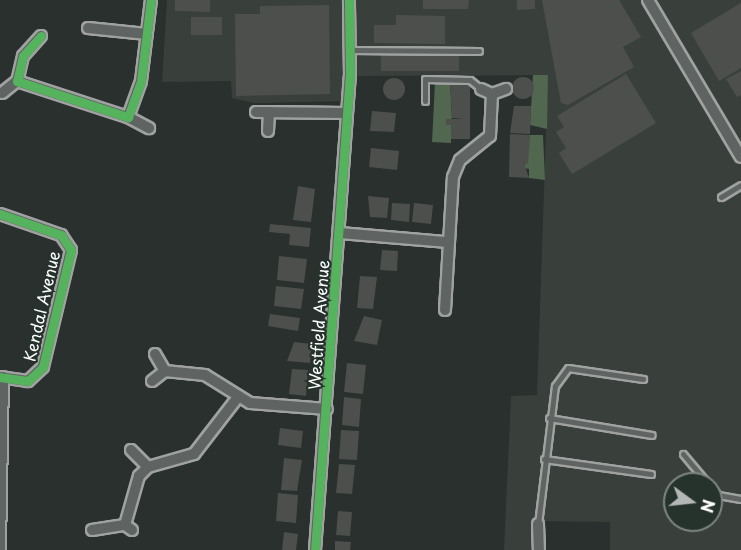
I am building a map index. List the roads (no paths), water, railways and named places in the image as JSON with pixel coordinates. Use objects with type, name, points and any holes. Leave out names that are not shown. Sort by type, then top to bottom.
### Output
[{"type":"street","points":[[128,117],[141,81],[151,0]]},
{"type":"street","name":"Westfield Avenue","points":[[315,550],[348,101],[349,0]]},
{"type":"street","points":[[648,0],[741,157]]},
{"type":"street","points":[[88,28],[147,34]]},
{"type":"street","points":[[2,93],[17,81],[23,56],[41,36]]},
{"type":"street","points":[[17,81],[128,117],[149,128]]},
{"type":"street","points":[[482,89],[492,94],[506,89]]},
{"type":"street","points":[[446,310],[446,242],[456,166],[489,140],[492,94]]},
{"type":"street","points":[[256,112],[347,113]]},
{"type":"street","points":[[268,131],[269,112]]},
{"type":"street","name":"Kendal Avenue","points":[[0,214],[61,235],[71,250],[43,367],[28,381],[2,377]]},
{"type":"street","points":[[339,233],[446,242]]},
{"type":"street","points":[[155,354],[165,370]]},
{"type":"street","points":[[152,381],[165,370],[205,375],[238,397],[264,406],[327,409]]},
{"type":"street","points":[[0,550],[2,377]]},
{"type":"street","points":[[92,530],[128,528],[139,476],[148,466],[194,454],[238,397]]},
{"type":"street","points":[[131,450],[148,466]]},
{"type":"street","points":[[538,524],[539,550]]},
{"type":"lane","points":[[350,50],[479,51]]},
{"type":"lane","points":[[425,101],[425,79],[470,80],[482,89]]},
{"type":"lane","points":[[721,197],[741,185]]},
{"type":"lane","points":[[538,524],[549,418],[555,386],[568,368],[643,379]]},
{"type":"lane","points":[[549,418],[652,435]]},
{"type":"lane","points":[[683,454],[698,472]]},
{"type":"lane","points":[[544,459],[651,474]]},
{"type":"lane","points":[[723,496],[741,499]]}]
